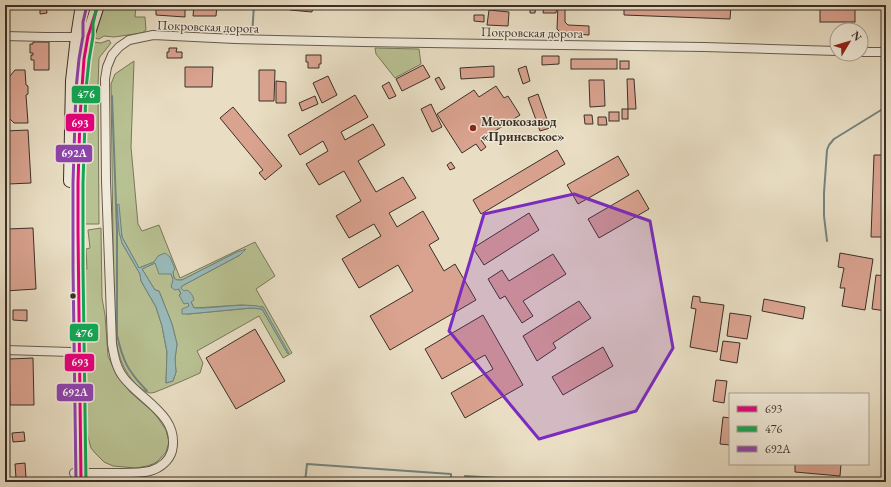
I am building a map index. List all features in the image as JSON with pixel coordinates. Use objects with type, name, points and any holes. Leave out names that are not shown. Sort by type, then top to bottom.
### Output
[{"type":"main road","points":[[77,478],[78,183],[81,89],[84,60],[82,5]]},
{"type":"main road","points":[[77,478],[71,352],[69,225],[70,139],[72,81],[92,5]]},
{"type":"main road","points":[[83,36],[98,5]]},
{"type":"street","points":[[5,36],[83,36]]},
{"type":"street","name":"Покровская дорога","points":[[77,478],[150,471],[157,468],[167,460],[171,453],[174,441],[170,428],[162,415],[124,379],[117,367],[113,350],[106,181],[105,79],[107,67],[112,54],[129,40],[153,36],[340,42],[704,47],[829,51]]},
{"type":"street","points":[[869,52],[886,52]]},
{"type":"street","points":[[5,350],[71,352]]},
{"type":"highlighted area","points":[[574,194],[650,221],[673,348],[636,411],[539,439],[449,331],[484,214]]},
{"type":"green space","points":[[102,5],[136,5],[135,17],[145,17],[146,30],[142,33],[114,37],[104,36],[99,39],[93,38]]},
{"type":"green space","points":[[109,40],[111,43],[99,58],[99,224],[83,224],[87,85],[93,42],[101,43]]},
{"type":"green space","points":[[375,48],[419,49],[421,64],[395,78],[376,54]]},
{"type":"green space","points":[[134,61],[131,147],[138,224],[142,231],[159,225],[180,278],[255,242],[275,276],[256,289],[292,353],[283,358],[259,316],[197,351],[203,363],[200,373],[152,393],[146,392],[131,379],[119,355],[114,318],[111,84],[115,74]],"holes":[[[118,204],[122,237],[139,268],[154,262],[173,272],[174,278],[177,280],[182,280],[237,252],[245,250],[240,255],[182,286],[181,288],[194,308],[242,305],[263,307],[288,354],[262,309],[251,308],[188,314],[183,313],[190,307],[188,303],[179,295],[181,294],[171,274],[155,263],[142,269],[155,290],[159,291],[172,324],[177,344],[175,359],[176,372],[173,381],[166,383],[167,352],[162,326],[156,307],[141,281],[140,274],[122,243]]]},
{"type":"green space","points":[[101,228],[102,298],[105,315],[108,356],[117,376],[131,393],[158,418],[166,430],[169,442],[166,452],[158,461],[147,466],[136,468],[113,466],[104,462],[91,448],[86,424],[82,270],[87,269],[86,249],[90,248],[88,230]]},
{"type":"water","points":[[119,204],[122,237],[139,268],[154,262],[158,256],[165,253],[170,257],[175,269],[173,272],[174,278],[177,280],[182,280],[237,252],[246,249],[240,255],[182,286],[181,288],[192,294],[194,300],[191,302],[194,308],[237,305],[263,307],[289,353],[288,354],[262,309],[251,308],[182,314],[182,309],[189,306],[188,303],[184,304],[179,295],[181,294],[179,289],[175,290],[171,287],[173,280],[171,274],[159,274],[155,263],[142,269],[155,290],[159,291],[172,324],[177,344],[175,359],[176,372],[173,381],[166,383],[167,352],[162,326],[156,307],[141,281],[140,274],[122,243],[119,232],[117,205]]},
{"type":"building","points":[[156,5],[185,5],[185,17],[156,15]]},
{"type":"building","points":[[194,5],[217,5],[216,16],[193,16]]},
{"type":"building","points":[[263,5],[272,5],[272,7],[263,7]]},
{"type":"building","points":[[291,5],[313,5],[312,12],[290,10]]},
{"type":"building","points":[[530,5],[536,5],[535,13],[530,13]]},
{"type":"building","points":[[544,5],[557,5],[556,13],[543,13]]},
{"type":"building","points":[[558,5],[565,5],[565,22],[568,25],[589,26],[589,35],[561,33],[557,29]]},
{"type":"building","points":[[624,5],[731,5],[730,19],[624,15]]},
{"type":"building","points":[[820,5],[855,5],[855,22],[820,22]]},
{"type":"building","points":[[40,6],[46,6],[47,13],[40,14]]},
{"type":"building","points":[[489,10],[509,12],[508,26],[487,25]]},
{"type":"building","points":[[474,15],[484,15],[484,22],[474,21]]},
{"type":"building","points":[[33,42],[49,42],[49,70],[34,70],[34,60],[31,60],[31,55],[33,55],[33,53],[30,53],[30,44],[33,44]]},
{"type":"building","points":[[169,48],[177,48],[176,52],[182,52],[182,58],[167,58]]},
{"type":"building","points":[[306,55],[321,55],[321,64],[319,64],[319,68],[308,68]]},
{"type":"building","points":[[542,56],[559,56],[559,64],[542,65]]},
{"type":"building","points":[[571,59],[617,59],[617,69],[571,69]]},
{"type":"building","points":[[620,61],[629,61],[629,69],[620,69]]},
{"type":"building","points":[[423,65],[430,77],[402,91],[396,79]]},
{"type":"building","points":[[494,66],[494,77],[461,79],[460,68]]},
{"type":"building","points":[[526,66],[530,81],[523,84],[518,69]]},
{"type":"building","points":[[185,67],[213,67],[212,87],[185,87]]},
{"type":"building","points":[[15,70],[25,70],[26,85],[28,86],[28,94],[26,95],[28,123],[14,123],[7,116],[5,76],[10,76]]},
{"type":"building","points":[[259,70],[275,70],[274,101],[259,101]]},
{"type":"building","points":[[328,76],[337,95],[322,103],[313,83]]},
{"type":"building","points":[[439,77],[445,88],[441,90],[435,79]]},
{"type":"building","points":[[627,79],[634,79],[636,109],[628,109]]},
{"type":"building","points":[[589,80],[604,80],[605,106],[590,107]]},
{"type":"building","points":[[276,81],[286,82],[286,103],[276,103]]},
{"type":"building","points":[[389,82],[396,96],[389,99],[382,86]]},
{"type":"building","name":"Молокозавод «Приневское»","points":[[496,86],[504,98],[508,96],[520,115],[481,140],[486,147],[481,151],[476,144],[462,153],[437,114],[474,90],[479,97]]},
{"type":"building","points":[[538,94],[550,128],[540,131],[528,98]]},
{"type":"building","points":[[355,95],[368,117],[341,132],[345,140],[373,124],[385,145],[358,161],[376,192],[403,177],[416,198],[389,213],[397,227],[423,211],[439,239],[429,245],[444,271],[455,264],[476,300],[390,350],[370,316],[413,291],[398,265],[359,288],[342,259],[381,236],[374,224],[349,238],[336,216],[361,201],[344,171],[319,185],[306,164],[328,151],[323,141],[300,155],[288,135]]},
{"type":"building","points":[[315,96],[318,104],[302,111],[299,103]]},
{"type":"building","points":[[431,104],[442,127],[432,132],[421,109]]},
{"type":"building","points":[[233,107],[282,166],[265,180],[259,173],[263,170],[220,118]]},
{"type":"building","points":[[622,109],[628,109],[628,119],[622,119]]},
{"type":"building","points":[[609,112],[619,112],[619,121],[609,121]]},
{"type":"building","points":[[584,115],[592,115],[593,124],[585,124]]},
{"type":"building","points":[[598,117],[606,117],[607,125],[598,125]]},
{"type":"building","points":[[28,130],[31,183],[8,184],[5,131]]},
{"type":"building","points":[[557,150],[565,164],[481,214],[473,200]]},
{"type":"building","points":[[874,155],[886,155],[886,237],[871,237]]},
{"type":"building","points":[[618,156],[629,175],[578,204],[567,185]]},
{"type":"building","points":[[451,162],[455,168],[450,170],[447,165]]},
{"type":"building","points":[[638,190],[649,209],[599,238],[588,219]]},
{"type":"building","points":[[529,213],[539,230],[484,265],[473,248]]},
{"type":"building","points":[[33,228],[36,289],[5,291],[5,249],[6,235],[8,235],[7,229]]},
{"type":"building","points":[[840,253],[873,259],[865,310],[842,306],[845,288],[840,288],[844,268],[838,267]]},
{"type":"building","points":[[553,254],[566,274],[523,301],[533,316],[522,323],[505,296],[500,299],[488,279],[502,270],[509,281]]},
{"type":"building","points":[[876,275],[886,276],[886,311],[872,309]]},
{"type":"building","points":[[693,296],[700,297],[700,302],[724,305],[717,352],[690,347],[696,309],[691,308]]},
{"type":"building","points":[[764,299],[805,307],[803,319],[762,311]]},
{"type":"building","points":[[579,301],[591,318],[553,343],[556,348],[537,361],[523,336]]},
{"type":"building","points":[[5,306],[7,306],[7,314],[5,314]]},
{"type":"building","points":[[13,310],[27,310],[27,321],[13,320]]},
{"type":"building","points":[[730,313],[751,316],[747,339],[727,336]]},
{"type":"building","points":[[483,315],[523,385],[465,418],[451,393],[493,369],[485,355],[442,379],[425,349]]},
{"type":"building","points":[[255,329],[285,381],[236,409],[206,358]]},
{"type":"building","points":[[723,341],[740,343],[737,363],[720,360]]},
{"type":"building","points":[[603,347],[613,366],[563,395],[552,377]]},
{"type":"building","points":[[33,358],[34,405],[10,405],[9,359]]},
{"type":"building","points":[[716,380],[727,381],[724,403],[713,401]]},
{"type":"building","points":[[723,417],[729,418],[729,445],[720,444]]},
{"type":"building","points":[[24,432],[25,441],[13,442],[12,433]]},
{"type":"building","points":[[25,463],[26,478],[16,478],[15,464]]},
{"type":"building","points":[[795,465],[841,465],[840,476],[795,472]]},
{"type":"waterway","points":[[252,36],[254,5]]},
{"type":"waterway","points":[[112,96],[117,231],[117,335],[127,366],[135,378],[147,391]]},
{"type":"waterway","points":[[827,241],[824,216],[824,193],[827,150],[829,145],[834,139],[886,107]]},
{"type":"waterway","points":[[305,482],[307,464],[451,474],[451,482]]},
{"type":"waterway","points":[[465,476],[563,482]]},
{"type":"transit line","name":"692А","points":[[76,482],[73,183],[76,89],[83,36],[83,22],[87,5]]},
{"type":"transit line","name":"693","points":[[81,482],[78,231],[80,117],[84,59],[88,36],[98,5]]},
{"type":"transit line","name":"476","points":[[86,482],[83,183],[86,89],[93,36],[93,24],[97,6]]},
{"type":"place","name":"Молокозавод «Приневское»","points":[[473,128]]}]
